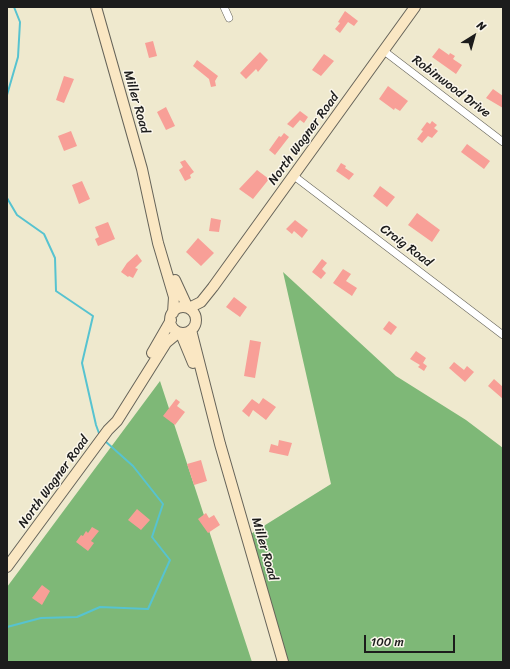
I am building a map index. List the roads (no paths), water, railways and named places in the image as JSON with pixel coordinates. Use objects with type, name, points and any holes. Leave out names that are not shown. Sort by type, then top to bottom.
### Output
[{"type":"main road","name":"Miller Road","points":[[96,7],[150,204],[176,285],[188,307]]},
{"type":"main road","name":"North Wagner Road","points":[[188,307],[201,302],[213,287],[232,258],[294,176],[415,7]]},
{"type":"main road","name":"Miller Road","points":[[150,204],[158,243],[174,296],[172,317]]},
{"type":"main road","name":"North Wagner Road","points":[[193,326],[213,290],[213,287]]},
{"type":"main road","points":[[181,306],[188,307],[194,314],[193,326],[180,334],[173,328],[172,317],[181,306]]},
{"type":"main road","name":"North Wagner Road","points":[[7,568],[104,435],[172,317]]},
{"type":"main road","name":"Miller Road","points":[[193,326],[220,444],[283,662]]},
{"type":"main road","name":"Miller Road","points":[[180,334],[192,356],[215,436],[220,444]]},
{"type":"main road","name":"North Wagner Road","points":[[104,435],[117,421],[166,343],[180,334]]},
{"type":"street","points":[[224,7],[229,18]]},
{"type":"street","name":"Robinwood Drive","points":[[384,51],[503,142]]},
{"type":"street","name":"Craig Road","points":[[294,176],[503,335]]},
{"type":"waterway","points":[[7,95],[18,57],[20,22],[14,7]]},
{"type":"waterway","points":[[7,198],[17,215],[44,234],[55,258],[56,291],[93,316],[82,363],[96,425],[100,436]]},
{"type":"waterway","points":[[7,627],[41,618],[77,617],[100,607],[148,609],[170,560],[152,537],[163,504],[133,466],[105,441]]}]
